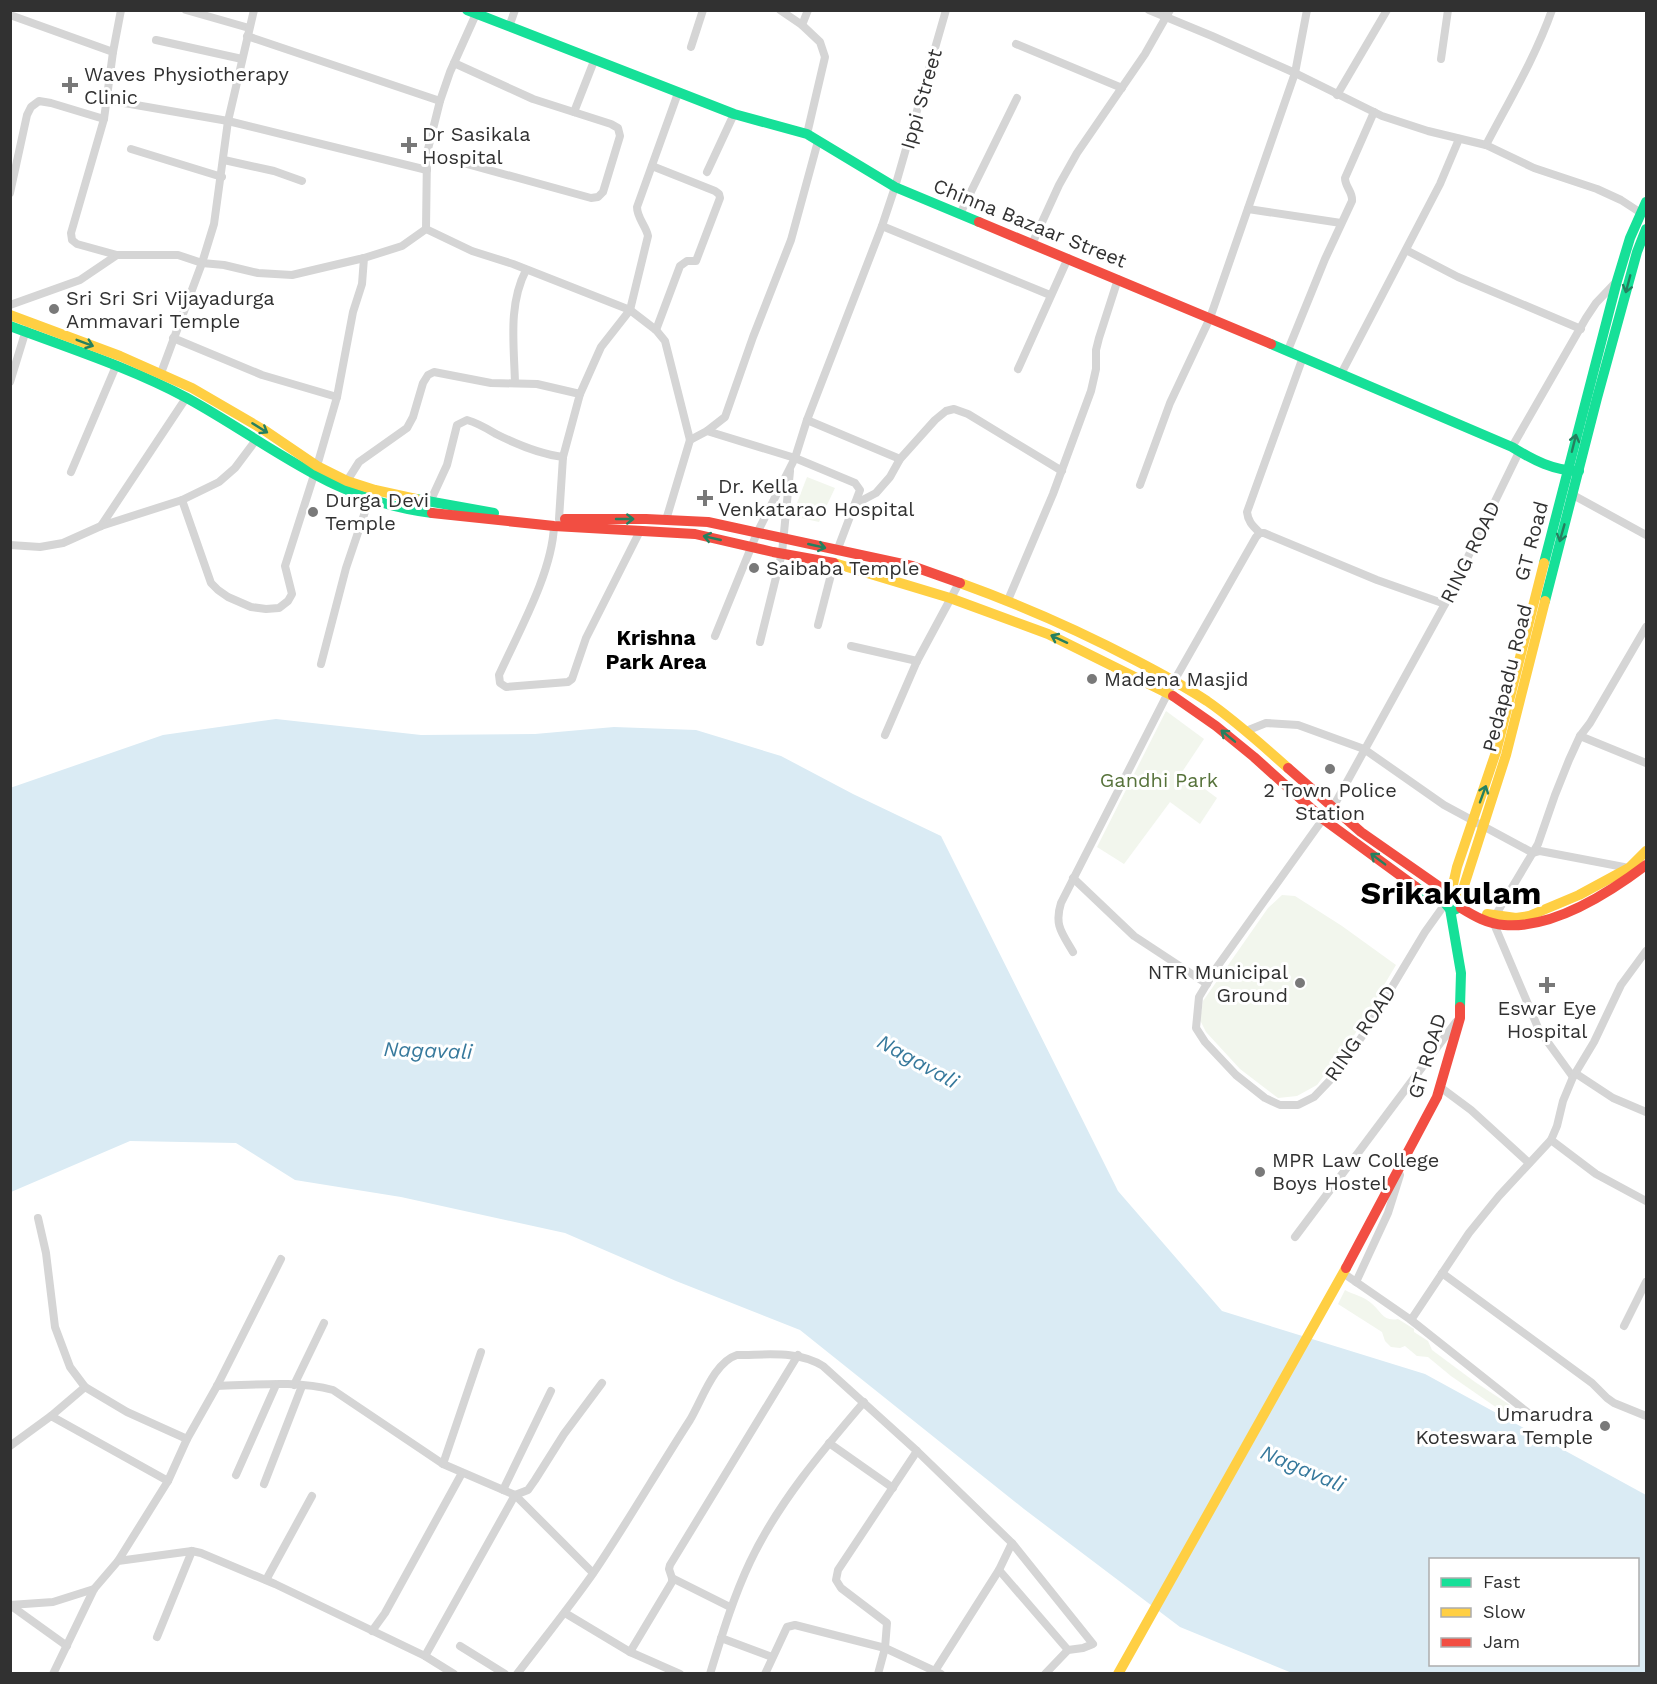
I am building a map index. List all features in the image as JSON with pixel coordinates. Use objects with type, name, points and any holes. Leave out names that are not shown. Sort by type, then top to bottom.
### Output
[{"type":"main road","name":"Chinna Bazaar Street","points":[[471,12],[734,114],[807,134],[895,187],[1287,350],[1567,472],[1579,471]]},
{"type":"main road","name":"GT Road","points":[[1454,901],[1457,867],[1496,753],[1617,281],[1639,242],[1641,213],[1647,202]]},
{"type":"main road","name":"Pedapadu Road","points":[[1454,901],[1484,826],[1506,755],[1597,398],[1639,242],[1647,229]]},
{"type":"main road","points":[[10,315],[120,356],[192,388],[264,430],[339,488],[369,500],[396,508],[428,513],[695,534],[834,563],[950,598],[1048,634],[1168,692],[1247,751],[1323,819],[1433,900],[1454,901]]},
{"type":"main road","points":[[10,326],[26,330],[116,366],[186,398],[256,440],[316,471],[375,490],[430,502],[557,522],[666,520],[708,522],[912,566],[1008,600],[1078,630],[1207,701],[1246,731],[1360,832],[1454,901],[1513,926],[1557,915],[1619,884],[1640,869],[1647,851]]},
{"type":"main road","name":"GT ROAD","points":[[1118,1674],[1343,1273],[1437,1097],[1460,1018],[1461,973],[1454,901]]},
{"type":"street","points":[[121,10],[104,119],[71,233],[72,240],[77,244],[117,255],[178,255],[202,263],[224,265],[258,273],[292,275],[364,258],[402,246],[426,229]]},
{"type":"street","points":[[186,10],[440,101]]},
{"type":"street","points":[[161,374],[214,224],[228,121],[254,10]]},
{"type":"street","points":[[509,27],[515,10]]},
{"type":"street","points":[[691,47],[703,10]]},
{"type":"street","points":[[780,10],[802,25],[824,48],[825,57],[807,134]]},
{"type":"street","points":[[802,25],[808,10]]},
{"type":"street","name":"Ippi Street","points":[[715,636],[757,533],[795,459],[807,420],[882,226],[946,10]]},
{"type":"street","points":[[1149,10],[1167,14],[1374,112],[1428,132],[1486,145],[1534,168],[1597,189],[1621,200],[1641,213]]},
{"type":"street","points":[[1140,485],[1170,403],[1210,318],[1295,73],[1307,10]]},
{"type":"street","points":[[1337,95],[1387,10]]},
{"type":"street","points":[[1441,59],[1448,10]]},
{"type":"street","points":[[1486,145],[1526,72],[1544,34],[1551,10]]},
{"type":"street","points":[[426,229],[427,153],[440,101],[471,12]]},
{"type":"street","points":[[1032,244],[1068,169],[1145,54],[1167,14]]},
{"type":"street","points":[[10,15],[113,52]]},
{"type":"street","points":[[156,40],[242,59]]},
{"type":"street","points":[[1016,44],[1122,88]]},
{"type":"street","points":[[573,112],[594,61]]},
{"type":"street","points":[[427,153],[591,198],[598,197],[603,192],[620,136],[618,128],[611,124],[533,99],[454,63]]},
{"type":"street","points":[[640,531],[586,638],[572,679],[568,682],[506,687],[500,684],[499,675],[540,583],[554,536],[563,456],[580,394],[601,348],[630,310],[648,236],[637,214],[637,207],[678,93]]},
{"type":"street","points":[[960,214],[1017,98]]},
{"type":"street","points":[[107,100],[228,121],[427,170]]},
{"type":"street","points":[[10,193],[27,115],[31,107],[39,101],[104,119]]},
{"type":"street","points":[[1287,350],[1352,201],[1353,195],[1345,183],[1345,178],[1374,112]]},
{"type":"street","points":[[707,172],[734,114]]},
{"type":"street","points":[[1341,374],[1440,184],[1459,139]]},
{"type":"street","points":[[690,440],[707,431],[725,417],[791,240],[818,141]]},
{"type":"street","points":[[131,149],[222,177]]},
{"type":"street","points":[[224,160],[274,171],[302,181]]},
{"type":"street","points":[[652,166],[715,191],[720,198],[698,257],[693,262],[683,262],[680,266],[656,330]]},
{"type":"street","points":[[1248,209],[1341,223]]},
{"type":"street","points":[[882,226],[1050,295]]},
{"type":"street","points":[[426,229],[472,251],[630,310],[656,330],[664,341],[690,440],[666,520]]},
{"type":"street","points":[[1406,250],[1458,277],[1581,329]]},
{"type":"street","points":[[10,304],[80,280],[117,255]]},
{"type":"street","points":[[182,500],[211,583],[228,597],[251,607],[279,608],[288,601],[292,594],[285,566],[337,397],[353,312],[362,284],[364,258]]},
{"type":"street","points":[[1018,369],[1068,258]]},
{"type":"street","points":[[515,383],[514,306],[516,293],[526,270]]},
{"type":"street","points":[[1008,600],[1062,471],[1091,391],[1099,338],[1118,279]]},
{"type":"street","name":"RING ROAD","points":[[1332,809],[1445,604],[1516,450],[1581,329],[1596,303],[1617,281]]},
{"type":"street","points":[[10,382],[26,330]]},
{"type":"street","points":[[173,338],[262,375],[337,397]]},
{"type":"street","points":[[1303,357],[1247,512],[1248,519],[1260,533],[1268,534],[1377,580],[1445,604]]},
{"type":"street","points":[[71,472],[116,366]]},
{"type":"street","points":[[347,481],[359,462],[407,428],[413,417],[423,383],[428,375],[434,372],[491,382],[560,388],[580,394]]},
{"type":"street","points":[[101,526],[186,398]]},
{"type":"street","points":[[855,504],[876,493],[890,477],[900,459],[935,420],[946,411],[954,409],[968,414],[1062,471]]},
{"type":"street","points":[[430,502],[447,465],[457,425],[467,420],[476,422],[519,445],[547,455],[563,456]]},
{"type":"street","points":[[807,420],[900,459]]},
{"type":"street","points":[[707,431],[795,459],[855,483],[860,490],[837,551]]},
{"type":"street","points":[[10,545],[40,547],[63,543],[101,526],[182,500],[219,482],[235,468],[256,440]]},
{"type":"street","points":[[760,642],[782,553],[791,467]]},
{"type":"street","points":[[1573,495],[1647,535]]},
{"type":"street","points":[[321,664],[346,568],[369,500]]},
{"type":"street","points":[[1073,952],[1059,927],[1057,916],[1060,903],[1168,692],[1252,543],[1260,533]]},
{"type":"street","points":[[818,626],[834,563]]},
{"type":"street","points":[[885,735],[917,661],[959,583]]},
{"type":"street","points":[[1533,853],[1580,735],[1590,723],[1647,627]]},
{"type":"street","points":[[851,646],[917,661]]},
{"type":"street","points":[[1246,731],[1266,723],[1281,723],[1298,726],[1364,749],[1444,805],[1533,853]]},
{"type":"street","points":[[1580,735],[1646,762]]},
{"type":"street","name":"RING ROAD","points":[[1323,819],[1217,967],[1199,998],[1196,1028],[1204,1042],[1236,1075],[1265,1098],[1280,1105],[1298,1105],[1314,1097],[1336,1074],[1365,1032],[1425,932],[1454,901]]},
{"type":"street","points":[[1640,869],[1540,851],[1533,853],[1529,856],[1495,920],[1539,1030],[1574,1075],[1613,1098],[1647,1112]]},
{"type":"street","points":[[1073,878],[1134,936],[1206,984]]},
{"type":"street","points":[[1411,1320],[1468,1233],[1551,1140],[1574,1075],[1594,1042],[1622,985],[1647,951]]},
{"type":"street","points":[[1295,1237],[1460,1018]]},
{"type":"street","points":[[1440,1088],[1471,1110],[1529,1164]]},
{"type":"street","points":[[1551,1140],[1596,1174],[1647,1201]]},
{"type":"street","points":[[1356,1282],[1388,1213],[1405,1158]]},
{"type":"street","points":[[38,1218],[46,1252],[55,1327],[70,1367],[85,1387],[127,1412],[187,1439]]},
{"type":"street","points":[[53,1674],[94,1589],[118,1561],[168,1481],[187,1439],[218,1386],[281,1259]]},
{"type":"street","points":[[1343,1273],[1411,1320],[1536,1419]]},
{"type":"street","points":[[1442,1273],[1593,1383],[1606,1398],[1647,1416]]},
{"type":"street","points":[[1624,1326],[1647,1282]]},
{"type":"street","points":[[264,1484],[298,1385],[324,1323]]},
{"type":"street","points":[[444,1464],[481,1352]]},
{"type":"street","points":[[517,1674],[593,1573],[693,1415],[720,1365],[737,1355],[798,1355],[812,1359],[823,1366],[864,1402],[1012,1543],[1093,1644],[1068,1650],[1045,1674]]},
{"type":"street","points":[[730,1607],[672,1578],[669,1572],[670,1565],[798,1355]]},
{"type":"street","points":[[424,1656],[515,1495],[528,1490],[564,1434],[602,1383]]},
{"type":"street","points":[[236,1475],[276,1385]]},
{"type":"street","points":[[218,1386],[298,1385],[333,1390],[444,1464],[515,1495],[593,1573]]},
{"type":"street","points":[[10,1446],[85,1387]]},
{"type":"street","points":[[503,1490],[551,1391]]},
{"type":"street","points":[[710,1674],[730,1607],[751,1560],[776,1516],[829,1443],[864,1402]]},
{"type":"street","points":[[51,1416],[168,1481]]},
{"type":"street","points":[[829,1443],[893,1488]]},
{"type":"street","points":[[878,1674],[885,1648],[887,1623],[841,1588],[836,1580],[838,1570],[917,1451]]},
{"type":"street","points":[[372,1631],[385,1613],[462,1473]]},
{"type":"street","points":[[266,1580],[312,1496]]},
{"type":"street","points":[[765,1674],[787,1627],[795,1625],[885,1648],[936,1673],[999,1570],[1012,1543]]},
{"type":"street","points":[[118,1561],[192,1551],[210,1556],[266,1580],[424,1656],[454,1674]]},
{"type":"street","points":[[157,1637],[192,1551]]},
{"type":"street","points":[[999,1570],[1068,1650]]},
{"type":"street","points":[[630,1652],[669,1589],[672,1578]]},
{"type":"street","points":[[10,1605],[53,1602],[94,1589]]},
{"type":"street","points":[[10,1605],[67,1646]]},
{"type":"street","points":[[565,1613],[630,1652],[680,1674]]},
{"type":"street","points":[[721,1638],[772,1657]]},
{"type":"street","points":[[460,1646],[505,1674]]},
{"type":"green space","points":[[807,477],[835,488],[819,522],[792,516]]},
{"type":"green space","name":"Gandhi Park","points":[[1166,711],[1204,739],[1182,772],[1217,798],[1200,824],[1170,802],[1124,864],[1097,847]]},
{"type":"green space","name":"NTR Municipal Ground","points":[[1282,895],[1295,896],[1396,965],[1355,1034],[1317,1085],[1297,1096],[1278,1098],[1240,1069],[1206,1032],[1200,1020],[1203,1001],[1268,908]]},
{"type":"green space","points":[[1345,1290],[1362,1297],[1389,1319],[1398,1319],[1414,1329],[1414,1332],[1428,1341],[1432,1350],[1510,1405],[1510,1417],[1428,1357],[1417,1356],[1405,1346],[1391,1347],[1385,1341],[1382,1332],[1338,1304]]},
{"type":"water","name":"Nagavali","points":[[276,719],[421,735],[535,734],[614,727],[696,730],[781,756],[941,836],[1118,1191],[1222,1311],[1425,1374],[1646,1495],[1646,1673],[1292,1673],[1180,1627],[1024,1509],[800,1330],[676,1281],[565,1233],[401,1197],[295,1180],[236,1143],[130,1141],[11,1192],[10,788],[163,735]]},
{"type":"traffic: fast","points":[[467,10],[734,114],[807,134],[895,187],[979,222]]},
{"type":"traffic: fast","points":[[1544,563],[1617,281],[1630,238],[1646,202]]},
{"type":"traffic: fast","points":[[1545,601],[1597,398],[1637,252],[1646,229]]},
{"type":"traffic: fast","points":[[10,326],[100,359],[166,387],[333,483],[363,496],[396,506],[432,513]]},
{"type":"traffic: fast","points":[[1271,344],[1512,447],[1544,464],[1579,471]]},
{"type":"traffic: fast","points":[[416,499],[494,513]]},
{"type":"traffic: fast","points":[[1416,887],[1433,900],[1444,902],[1454,910],[1463,906],[1465,899],[1462,892],[1452,889],[1447,892],[1444,902]]},
{"type":"traffic: fast","points":[[1450,909],[1461,973],[1460,1007]]},
{"type":"traffic: slow","points":[[10,315],[120,356],[192,388],[264,430],[317,466],[347,481],[416,499]]},
{"type":"traffic: slow","points":[[834,563],[950,598],[1048,634],[1173,696]]},
{"type":"traffic: slow","points":[[1452,889],[1457,867],[1496,752],[1544,563]]},
{"type":"traffic: slow","points":[[960,583],[1071,628],[1172,680],[1218,709],[1288,768]]},
{"type":"traffic: slow","points":[[1462,892],[1506,755],[1545,601]]},
{"type":"traffic: slow","points":[[1487,914],[1516,918],[1529,916],[1579,895],[1629,868],[1646,851]]},
{"type":"traffic: slow","points":[[1118,1674],[1346,1268]]},
{"type":"traffic: jam","points":[[979,222],[1271,344]]},
{"type":"traffic: jam","points":[[432,513],[554,526],[695,534],[834,563]]},
{"type":"traffic: jam","points":[[565,519],[708,522],[912,566],[960,583]]},
{"type":"traffic: jam","points":[[1173,696],[1216,726],[1254,757],[1323,819],[1416,887]]},
{"type":"traffic: jam","points":[[1288,768],[1361,832],[1447,892]]},
{"type":"traffic: jam","points":[[1461,908],[1481,919],[1504,925],[1522,925],[1541,921],[1579,907],[1615,887],[1646,865]]},
{"type":"traffic: jam","points":[[1346,1268],[1437,1097],[1460,1018],[1460,1007]]},
{"type":"place","name":"Waves Physiotherapy Clinic","points":[[70,85]]},
{"type":"place","name":"Dr Sasikala Hospital","points":[[409,145]]},
{"type":"place","name":"Sri Sri Sri Vijayadurga Ammavari Temple","points":[[54,309]]},
{"type":"place","name":"Dr. Kella Venkatarao Hospital","points":[[705,498]]},
{"type":"place","name":"Durga Devi Temple","points":[[313,512]]},
{"type":"place","name":"Saibaba Temple","points":[[754,568]]},
{"type":"place","name":"Madena Masjid","points":[[1092,679]]},
{"type":"place","name":"2 Town Police Station","points":[[1330,769]]},
{"type":"place","name":"NTR Municipal Ground","points":[[1300,983]]},
{"type":"place","name":"Eswar Eye Hospital","points":[[1547,985]]},
{"type":"place","name":"MPR Law College Boys Hostel","points":[[1260,1172]]},
{"type":"place","name":"Umarudra Koteswara Temple","points":[[1605,1426]]},
{"type":"district","name":"Krishna Park Area","points":[[656,649]]},
{"type":"district","name":"Srikakulam","points":[[1451,893]]}]
